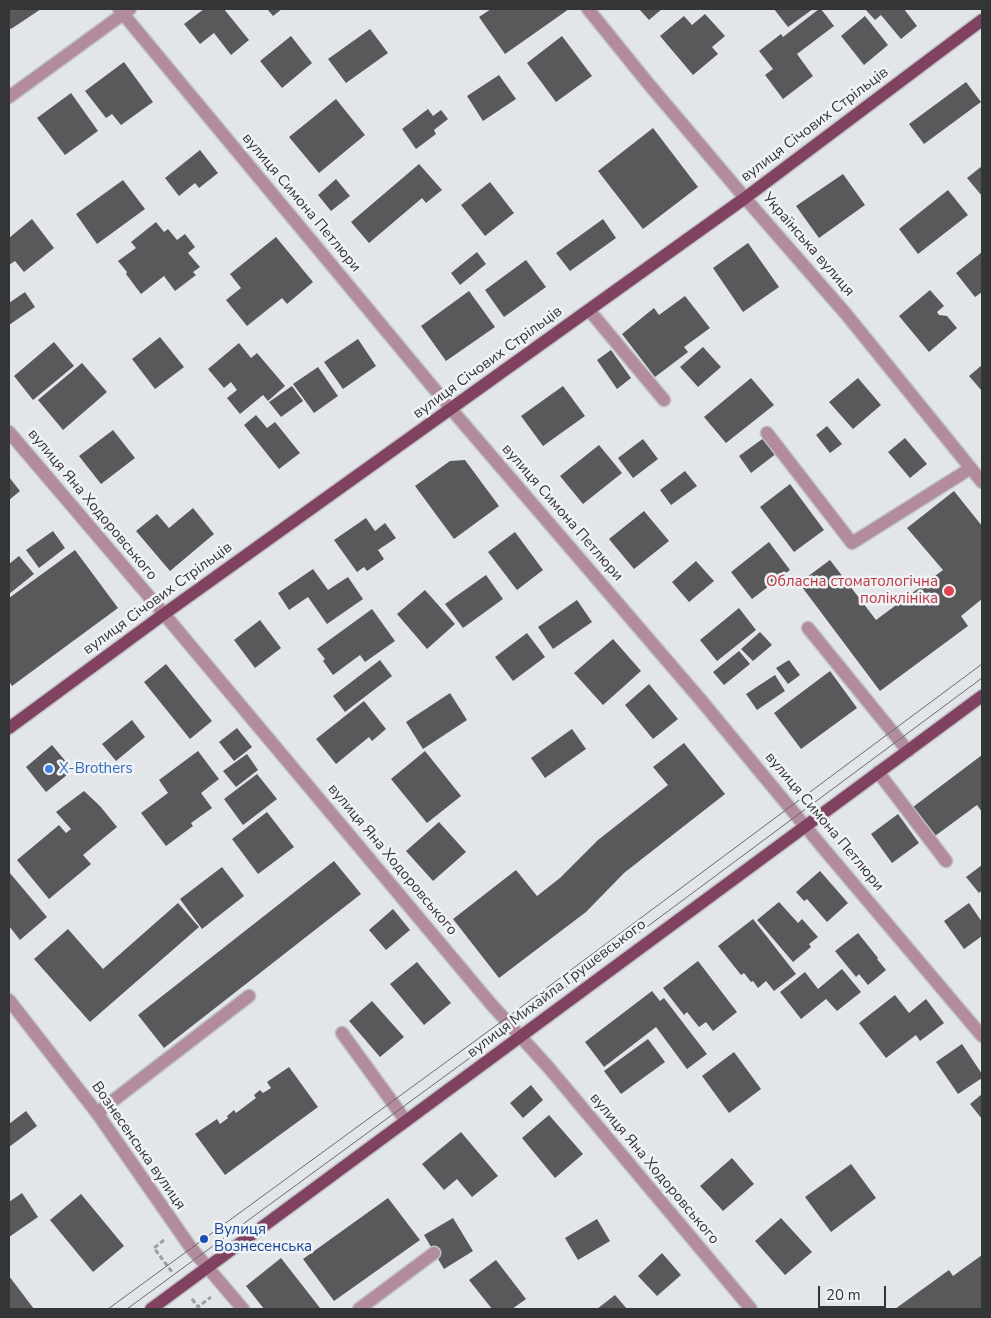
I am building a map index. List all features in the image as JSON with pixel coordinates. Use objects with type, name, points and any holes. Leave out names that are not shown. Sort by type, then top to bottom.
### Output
[{"type":"main road","name":"вулиця Січових Стрільців","points":[[9,728],[164,614],[745,198],[982,20]]},
{"type":"main road","name":"вулиця Михайла Грушевського","points":[[151,1309],[982,696]]},
{"type":"street","name":"Українська вулиця","points":[[588,9],[745,198],[846,314],[982,482]]},
{"type":"street","points":[[9,97],[124,10]]},
{"type":"street","name":"вулиця Симона Петлюри","points":[[124,10],[451,409],[700,699],[982,1036]]},
{"type":"street","points":[[589,310],[664,400]]},
{"type":"street","name":"вулиця Яна Ходоровського","points":[[9,432],[751,1309]]},
{"type":"street","points":[[767,433],[852,543],[971,468]]},
{"type":"street","points":[[808,628],[908,750]]},
{"type":"street","points":[[878,772],[946,861]]},
{"type":"street","points":[[97,1113],[249,996]]},
{"type":"street","name":"Вознесенська вулиця","points":[[9,1000],[97,1113],[177,1230],[242,1309]]},
{"type":"street","points":[[342,1033],[406,1122]]},
{"type":"street","points":[[359,1309],[434,1253]]},
{"type":"building","points":[[9,9],[41,9],[11,29],[9,27]]},
{"type":"building","points":[[204,9],[224,9],[249,40],[231,55],[214,33],[200,44],[184,24]]},
{"type":"building","points":[[267,9],[282,9],[273,16]]},
{"type":"building","points":[[491,9],[569,9],[505,54],[479,17]]},
{"type":"building","points":[[639,9],[662,9],[649,20]]},
{"type":"building","points":[[774,9],[813,9],[788,27]]},
{"type":"building","points":[[819,9],[834,26],[797,54],[813,76],[783,99],[765,75],[773,69],[759,51],[781,34],[783,37]]},
{"type":"building","points":[[865,9],[904,9],[917,26],[901,39],[881,15],[875,20]]},
{"type":"building","points":[[705,14],[725,36],[712,47],[718,54],[693,75],[660,36],[684,16],[692,25]]},
{"type":"building","points":[[865,16],[888,45],[864,65],[841,36]]},
{"type":"building","points":[[370,29],[388,53],[346,83],[328,59]]},
{"type":"building","points":[[291,36],[312,63],[282,88],[260,61]]},
{"type":"building","points":[[562,36],[592,76],[556,102],[527,63]]},
{"type":"building","points":[[124,62],[153,102],[121,125],[112,114],[106,118],[85,91]]},
{"type":"building","points":[[499,75],[516,99],[483,121],[467,96]]},
{"type":"building","points":[[966,82],[981,102],[924,144],[909,124]]},
{"type":"building","points":[[71,93],[98,131],[65,155],[37,118]]},
{"type":"building","points":[[336,99],[365,135],[319,173],[289,137]]},
{"type":"building","points":[[428,109],[433,116],[441,110],[448,119],[434,130],[436,134],[416,149],[402,129]]},
{"type":"building","points":[[653,128],[698,187],[643,229],[598,171]]},
{"type":"building","points":[[200,150],[218,173],[199,188],[195,183],[179,196],[165,178]]},
{"type":"building","points":[[419,164],[442,190],[426,203],[422,198],[369,243],[351,222]]},
{"type":"building","points":[[982,166],[982,196],[967,178]]},
{"type":"building","points":[[843,174],[865,205],[819,238],[796,206]]},
{"type":"building","points":[[336,179],[350,196],[331,211],[318,195]]},
{"type":"building","points":[[123,180],[145,209],[97,244],[76,214]]},
{"type":"building","points":[[490,182],[514,213],[485,236],[461,205]]},
{"type":"building","points":[[948,190],[968,215],[918,254],[899,229]]},
{"type":"building","points":[[32,219],[54,248],[24,272],[15,261],[9,265],[9,238]]},
{"type":"building","points":[[603,219],[616,238],[570,271],[556,253]]},
{"type":"building","points":[[156,222],[164,232],[168,229],[177,240],[185,234],[195,247],[188,253],[200,267],[193,272],[196,275],[175,291],[164,276],[141,294],[118,261],[136,248],[131,242]]},
{"type":"building","points":[[276,237],[313,282],[287,304],[282,298],[247,326],[226,300],[241,288],[230,274]]},
{"type":"building","points":[[748,243],[779,287],[743,312],[713,268]]},
{"type":"building","points":[[477,252],[486,264],[460,285],[451,273]]},
{"type":"building","points":[[982,252],[982,292],[975,297],[956,273]]},
{"type":"building","points":[[526,260],[546,287],[504,317],[485,290]]},
{"type":"building","points":[[930,290],[944,306],[937,312],[939,315],[947,316],[957,328],[929,352],[899,316]]},
{"type":"building","points":[[469,291],[495,327],[446,361],[421,326]]},
{"type":"building","points":[[25,292],[35,307],[9,325],[9,303]]},
{"type":"building","points":[[685,296],[710,328],[684,347],[688,352],[655,377],[622,334],[654,308],[659,315]]},
{"type":"building","points":[[160,337],[184,367],[155,389],[132,359]]},
{"type":"building","points":[[358,339],[376,366],[343,389],[324,362]]},
{"type":"building","points":[[54,342],[74,366],[33,400],[14,376]]},
{"type":"building","points":[[239,343],[251,358],[257,353],[285,386],[268,401],[263,395],[240,414],[227,398],[237,390],[231,382],[224,388],[208,369]]},
{"type":"building","points":[[703,347],[721,367],[698,387],[680,367]]},
{"type":"building","points":[[611,350],[631,378],[617,389],[597,360]]},
{"type":"building","points":[[82,363],[107,392],[63,430],[38,400]]},
{"type":"building","points":[[982,365],[982,391],[969,376]]},
{"type":"building","points":[[318,367],[338,396],[314,413],[293,384]]},
{"type":"building","points":[[751,378],[774,405],[726,443],[704,417]]},
{"type":"building","points":[[858,378],[881,405],[853,429],[829,402]]},
{"type":"building","points":[[292,386],[303,401],[281,417],[269,402]]},
{"type":"building","points":[[563,386],[585,416],[543,446],[521,416]]},
{"type":"building","points":[[256,415],[267,428],[275,422],[300,453],[279,469],[244,425]]},
{"type":"building","points":[[827,426],[842,444],[830,453],[816,435]]},
{"type":"building","points":[[113,430],[135,458],[101,484],[79,456]]},
{"type":"building","points":[[765,437],[777,453],[751,473],[739,456]]},
{"type":"building","points":[[905,438],[927,464],[910,478],[888,452]]},
{"type":"building","points":[[643,439],[658,459],[633,478],[618,458]]},
{"type":"building","points":[[599,445],[622,473],[583,504],[560,476]]},
{"type":"building","points":[[465,460],[499,506],[454,539],[415,486],[450,461]]},
{"type":"building","points":[[685,471],[697,486],[671,505],[660,490]]},
{"type":"building","points":[[9,477],[20,491],[9,500]]},
{"type":"building","points":[[790,484],[824,530],[794,552],[760,507]]},
{"type":"building","name":"Обласна стоматологічна поліклініка","points":[[954,491],[982,526],[982,599],[961,616],[968,626],[880,691],[799,583],[830,560],[876,620],[943,570],[907,528]]},
{"type":"building","points":[[193,508],[214,534],[170,571],[136,531],[157,514],[169,528]]},
{"type":"building","points":[[644,511],[669,541],[634,569],[609,539]]},
{"type":"building","points":[[366,518],[375,531],[385,523],[396,538],[378,550],[384,559],[367,571],[364,567],[357,572],[334,540]]},
{"type":"building","points":[[53,531],[65,548],[39,568],[26,550]]},
{"type":"building","points":[[515,532],[543,570],[517,590],[488,552]]},
{"type":"building","points":[[769,542],[790,570],[752,599],[731,572]]},
{"type":"building","points":[[75,550],[118,608],[12,686],[9,681],[9,598]]},
{"type":"building","points":[[19,556],[34,574],[9,594],[9,564]]},
{"type":"building","points":[[696,561],[714,581],[689,602],[672,582]]},
{"type":"building","points":[[313,569],[328,590],[348,577],[363,599],[327,624],[308,597],[289,610],[278,593]]},
{"type":"building","points":[[486,575],[503,599],[463,628],[445,604]]},
{"type":"building","points":[[425,590],[455,624],[427,649],[397,614]]},
{"type":"building","points":[[577,600],[592,622],[553,649],[538,627]]},
{"type":"building","points":[[739,608],[756,630],[717,661],[700,640]]},
{"type":"building","points":[[372,609],[395,641],[365,662],[360,655],[333,675],[323,661],[325,659],[317,649]]},
{"type":"building","points":[[260,620],[281,648],[255,668],[234,640]]},
{"type":"building","points":[[760,632],[772,645],[753,661],[741,649]]},
{"type":"building","points":[[527,633],[545,657],[513,681],[495,657]]},
{"type":"building","points":[[613,639],[641,671],[603,705],[574,673]]},
{"type":"building","points":[[739,651],[750,664],[724,685],[713,672]]},
{"type":"building","points":[[380,660],[392,676],[345,712],[333,696]]},
{"type":"building","points":[[789,660],[800,675],[788,684],[776,668]]},
{"type":"building","points":[[166,664],[212,721],[190,739],[144,682]]},
{"type":"building","points":[[830,671],[857,708],[801,749],[774,713]]},
{"type":"building","points":[[775,675],[785,691],[757,710],[746,694]]},
{"type":"building","points":[[649,684],[678,719],[653,739],[625,705]]},
{"type":"building","points":[[450,693],[467,720],[423,749],[406,722]]},
{"type":"building","points":[[364,701],[386,729],[372,741],[369,737],[336,764],[316,739]]},
{"type":"building","points":[[132,720],[145,737],[116,761],[102,744]]},
{"type":"building","points":[[237,728],[252,747],[234,761],[219,742]]},
{"type":"building","points":[[572,729],[586,749],[545,778],[531,758]]},
{"type":"building","points":[[684,743],[725,794],[624,873],[586,912],[499,978],[453,919],[516,870],[537,896],[560,878],[598,840],[668,785],[653,767]]},
{"type":"building","name":"X-Brothers","points":[[52,745],[73,770],[46,792],[26,767]]},
{"type":"building","points":[[198,751],[219,779],[201,793],[212,808],[191,823],[193,826],[166,846],[141,813],[168,793],[159,780]]},
{"type":"building","points":[[425,751],[461,796],[427,823],[391,779]]},
{"type":"building","points":[[247,754],[258,770],[236,787],[223,771]]},
{"type":"building","points":[[982,755],[982,812],[977,805],[935,836],[913,807]]},
{"type":"building","points":[[257,774],[277,799],[243,825],[224,799]]},
{"type":"building","points":[[84,791],[100,806],[117,827],[83,855],[91,864],[49,899],[17,860],[59,825],[66,833],[71,829],[56,812]]},
{"type":"building","points":[[267,812],[294,847],[258,874],[232,839]]},
{"type":"building","points":[[898,814],[919,843],[892,863],[871,834]]},
{"type":"building","points":[[439,822],[466,852],[433,881],[406,851]]},
{"type":"building","points":[[334,861],[361,894],[164,1048],[138,1015]]},
{"type":"building","points":[[982,865],[982,890],[979,893],[966,877]]},
{"type":"building","points":[[222,867],[244,896],[202,929],[180,899]]},
{"type":"building","points":[[820,871],[848,903],[827,922],[807,899],[804,901],[796,892]]},
{"type":"building","points":[[9,872],[47,917],[20,940],[9,926]]},
{"type":"building","points":[[779,902],[798,923],[802,919],[818,937],[809,944],[811,947],[793,962],[757,920]]},
{"type":"building","points":[[178,903],[199,927],[90,1022],[34,959],[68,929],[103,969]]},
{"type":"building","points":[[969,903],[982,922],[982,936],[964,949],[944,921]]},
{"type":"building","points":[[393,909],[410,930],[386,950],[369,930]]},
{"type":"building","points":[[753,919],[796,974],[774,991],[766,981],[758,988],[744,973],[741,975],[718,946]]},
{"type":"building","points":[[858,933],[886,970],[868,985],[859,974],[856,977],[835,951]]},
{"type":"building","points":[[698,961],[737,1012],[713,1031],[706,1022],[699,1027],[687,1012],[684,1015],[663,988]]},
{"type":"building","points":[[417,962],[451,1003],[424,1025],[390,984]]},
{"type":"building","points":[[842,969],[861,992],[837,1011],[826,999],[801,1019],[780,992],[805,972],[818,989]]},
{"type":"building","points":[[652,991],[660,1001],[664,998],[707,1054],[687,1069],[656,1027],[604,1067],[585,1042]]},
{"type":"building","points":[[895,995],[909,1013],[926,999],[944,1023],[920,1041],[916,1035],[886,1058],[859,1023]]},
{"type":"building","points":[[372,1001],[404,1037],[380,1057],[349,1021]]},
{"type":"building","points":[[648,1039],[665,1062],[621,1094],[604,1071]]},
{"type":"building","points":[[962,1044],[982,1074],[982,1078],[958,1094],[936,1062]]},
{"type":"building","points":[[734,1052],[761,1089],[729,1113],[702,1076]]},
{"type":"building","points":[[289,1067],[318,1107],[225,1175],[195,1134],[217,1119],[220,1124],[234,1110],[236,1113],[256,1098],[254,1095],[260,1090],[263,1093],[271,1088],[267,1082]]},
{"type":"building","points":[[531,1085],[543,1100],[523,1118],[510,1103]]},
{"type":"building","points":[[982,1094],[982,1119],[970,1104]]},
{"type":"building","points":[[26,1111],[37,1126],[9,1147],[9,1124]]},
{"type":"building","points":[[549,1115],[583,1154],[555,1178],[522,1138]]},
{"type":"building","points":[[461,1132],[498,1176],[472,1197],[457,1179],[444,1190],[422,1164]]},
{"type":"building","points":[[732,1158],[754,1184],[723,1211],[700,1186]]},
{"type":"building","points":[[851,1164],[876,1198],[831,1232],[805,1197]]},
{"type":"building","points":[[22,1193],[38,1217],[9,1237],[9,1202]]},
{"type":"building","points":[[81,1194],[124,1246],[93,1272],[50,1220]]},
{"type":"building","points":[[388,1198],[420,1240],[334,1301],[303,1259]]},
{"type":"building","points":[[453,1218],[473,1251],[444,1269],[424,1235]]},
{"type":"building","points":[[781,1218],[812,1252],[785,1275],[755,1241]]},
{"type":"building","points":[[597,1219],[610,1241],[578,1260],[565,1238]]},
{"type":"building","points":[[662,1253],[681,1275],[657,1296],[638,1276]]},
{"type":"building","points":[[982,1255],[982,1309],[895,1309],[949,1270],[953,1276]]},
{"type":"building","points":[[281,1258],[320,1308],[264,1309],[246,1286]]},
{"type":"building","points":[[496,1260],[526,1299],[512,1309],[492,1309],[469,1280]]},
{"type":"building","points":[[9,1276],[34,1309],[9,1309]]},
{"type":"building","points":[[615,1295],[627,1309],[597,1309]]},
{"type":"tram line","points":[[108,1309],[505,1019],[982,664]]},
{"type":"tram line","points":[[127,1309],[512,1027],[982,678]]},
{"type":"place","name":"Обласна стоматологічна поліклініка","points":[[949,591]]},
{"type":"place","name":"X-Brothers","points":[[49,769]]},
{"type":"place","name":"Вулиця Вознесенська","points":[[204,1239]]}]
